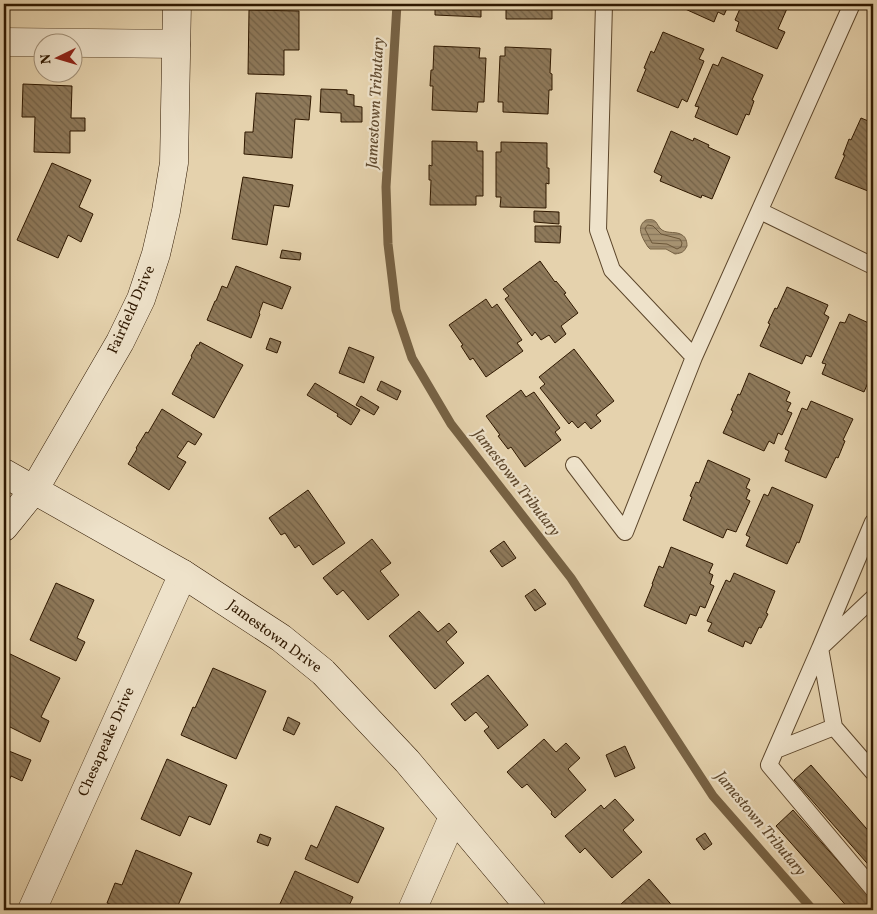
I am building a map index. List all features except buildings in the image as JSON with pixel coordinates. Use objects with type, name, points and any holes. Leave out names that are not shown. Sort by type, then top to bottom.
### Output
[{"type":"street","name":"Fairfield Drive","points":[[4,526],[34,490],[120,342],[140,299],[156,254],[174,163],[177,4]]},
{"type":"street","points":[[4,42],[176,44]]},
{"type":"street","name":"Jamestown Drive","points":[[4,473],[183,574],[281,638],[323,672],[407,761],[532,910]]},
{"type":"street","name":"Chesapeake Drive","points":[[32,910],[183,574]]},
{"type":"street","points":[[412,910],[453,817]]},
{"type":"lane","points":[[604,4],[598,230],[612,270],[694,357]]},
{"type":"lane","points":[[574,465],[625,532],[694,357],[852,4]]},
{"type":"lane","points":[[760,211],[873,266]]},
{"type":"lane","points":[[873,522],[769,765],[873,889]]},
{"type":"lane","points":[[820,648],[873,598]]},
{"type":"lane","points":[[820,648],[834,727],[873,772]]},
{"type":"lane","points":[[776,750],[834,727]]},
{"type":"water","points":[[646,220],[654,221],[664,231],[678,233],[683,236],[687,243],[685,250],[675,254],[666,249],[650,249],[640,230]]},
{"type":"waterway","name":"Jamestown Tributary","points":[[397,4],[386,187],[388,244],[396,310],[412,358],[451,424],[571,578],[713,796],[813,910]]}]
